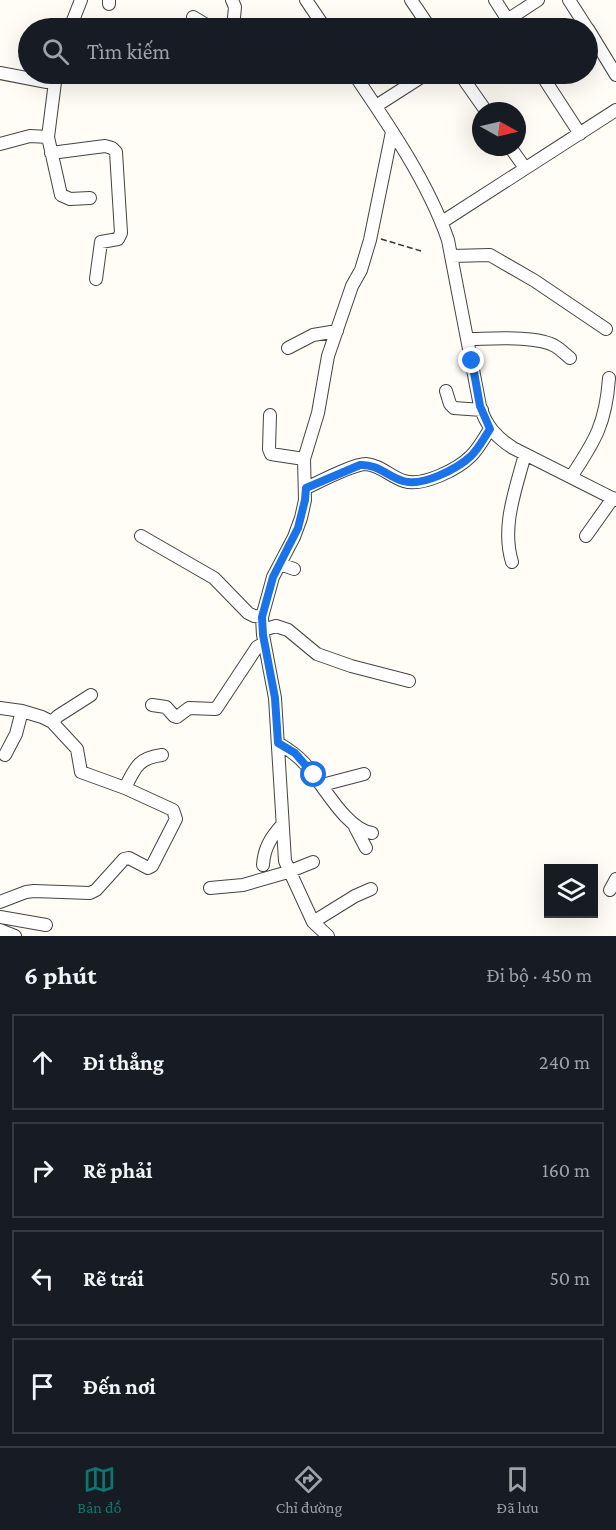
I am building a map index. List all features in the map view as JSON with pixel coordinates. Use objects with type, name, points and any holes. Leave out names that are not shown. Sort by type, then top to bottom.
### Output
[{"type":"street","points":[[74,18],[81,0]]},
{"type":"street","points":[[232,0],[235,7],[234,18]]},
{"type":"street","points":[[306,0],[318,18]]},
{"type":"street","points":[[411,0],[423,18]]},
{"type":"street","points":[[495,0],[506,18]]},
{"type":"street","points":[[517,18],[538,0]]},
{"type":"street","points":[[569,0],[580,18]]},
{"type":"street","points":[[598,46],[616,75]]},
{"type":"street","points":[[0,73],[18,76]]},
{"type":"street","points":[[55,84],[48,137],[61,195],[70,199],[90,198]]},
{"type":"street","points":[[361,84],[392,132],[442,222],[482,410],[490,429],[500,439],[525,454],[615,499],[586,536]]},
{"type":"street","points":[[376,106],[410,84]]},
{"type":"street","points":[[467,84],[480,102]]},
{"type":"street","points":[[548,84],[580,134]]},
{"type":"street","points":[[442,222],[616,110]]},
{"type":"street","points":[[152,705],[166,706],[177,717],[189,708],[216,709],[257,647],[263,630],[270,585],[298,528],[305,500],[304,459],[318,413],[328,356],[352,286],[361,270],[371,236],[392,132]]},
{"type":"street","points":[[0,144],[30,136],[48,137]]},
{"type":"street","points":[[51,153],[98,146],[112,147],[116,152],[121,233],[118,238],[101,242],[96,279]]},
{"type":"street","points":[[516,156],[525,168]]},
{"type":"street","points":[[451,256],[490,255],[535,280],[606,329]]},
{"type":"street","points":[[288,348],[313,335],[337,331]]},
{"type":"street","points":[[467,339],[523,339],[545,342],[554,345],[570,358]]},
{"type":"street","points":[[571,477],[593,444],[602,424],[609,378]]},
{"type":"street","points":[[446,391],[450,404],[454,408],[482,410]]},
{"type":"street","points":[[270,415],[269,449],[271,454],[304,459]]},
{"type":"street","points":[[306,488],[360,465],[375,466],[403,481],[422,482],[432,479],[466,460],[474,453],[490,429]]},
{"type":"street","points":[[512,562],[507,547],[508,519],[525,454]]},
{"type":"street","points":[[141,536],[214,578],[248,613],[254,616],[263,630],[275,698],[285,861],[288,872],[313,922],[328,936]]},
{"type":"street","points":[[280,564],[294,569]]},
{"type":"street","points":[[263,630],[276,626],[288,630],[317,654],[351,666],[409,681]]},
{"type":"street","points":[[52,722],[91,695]]},
{"type":"street","points":[[0,708],[22,711],[52,722],[77,749],[81,772],[125,788],[176,813],[176,819],[152,866],[145,868],[129,858],[124,859],[96,890],[90,893],[34,891],[0,902]]},
{"type":"street","points":[[5,755],[16,734],[22,711]]},
{"type":"street","points":[[278,743],[295,753],[322,785],[353,824],[366,848]]},
{"type":"street","points":[[125,788],[139,763],[146,758],[162,755]]},
{"type":"street","points":[[322,785],[364,774]]},
{"type":"street","points":[[353,824],[365,832],[372,833]]},
{"type":"street","points":[[262,865],[272,836],[282,825]]},
{"type":"street","points":[[210,888],[243,885],[313,862]]},
{"type":"street","points":[[313,922],[355,896],[371,890]]},
{"type":"street","points":[[0,917],[46,925]]},
{"type":"street","points":[[0,930],[15,936]]},
{"type":"path","points":[[371,236],[421,251]]},
{"type":"route","points":[[314,775],[295,753],[278,743],[275,698],[265,648],[262,617],[273,577],[298,528],[306,488],[360,465],[368,464],[403,481],[422,482],[466,460],[474,453],[490,429],[480,406],[472,361]]}]
